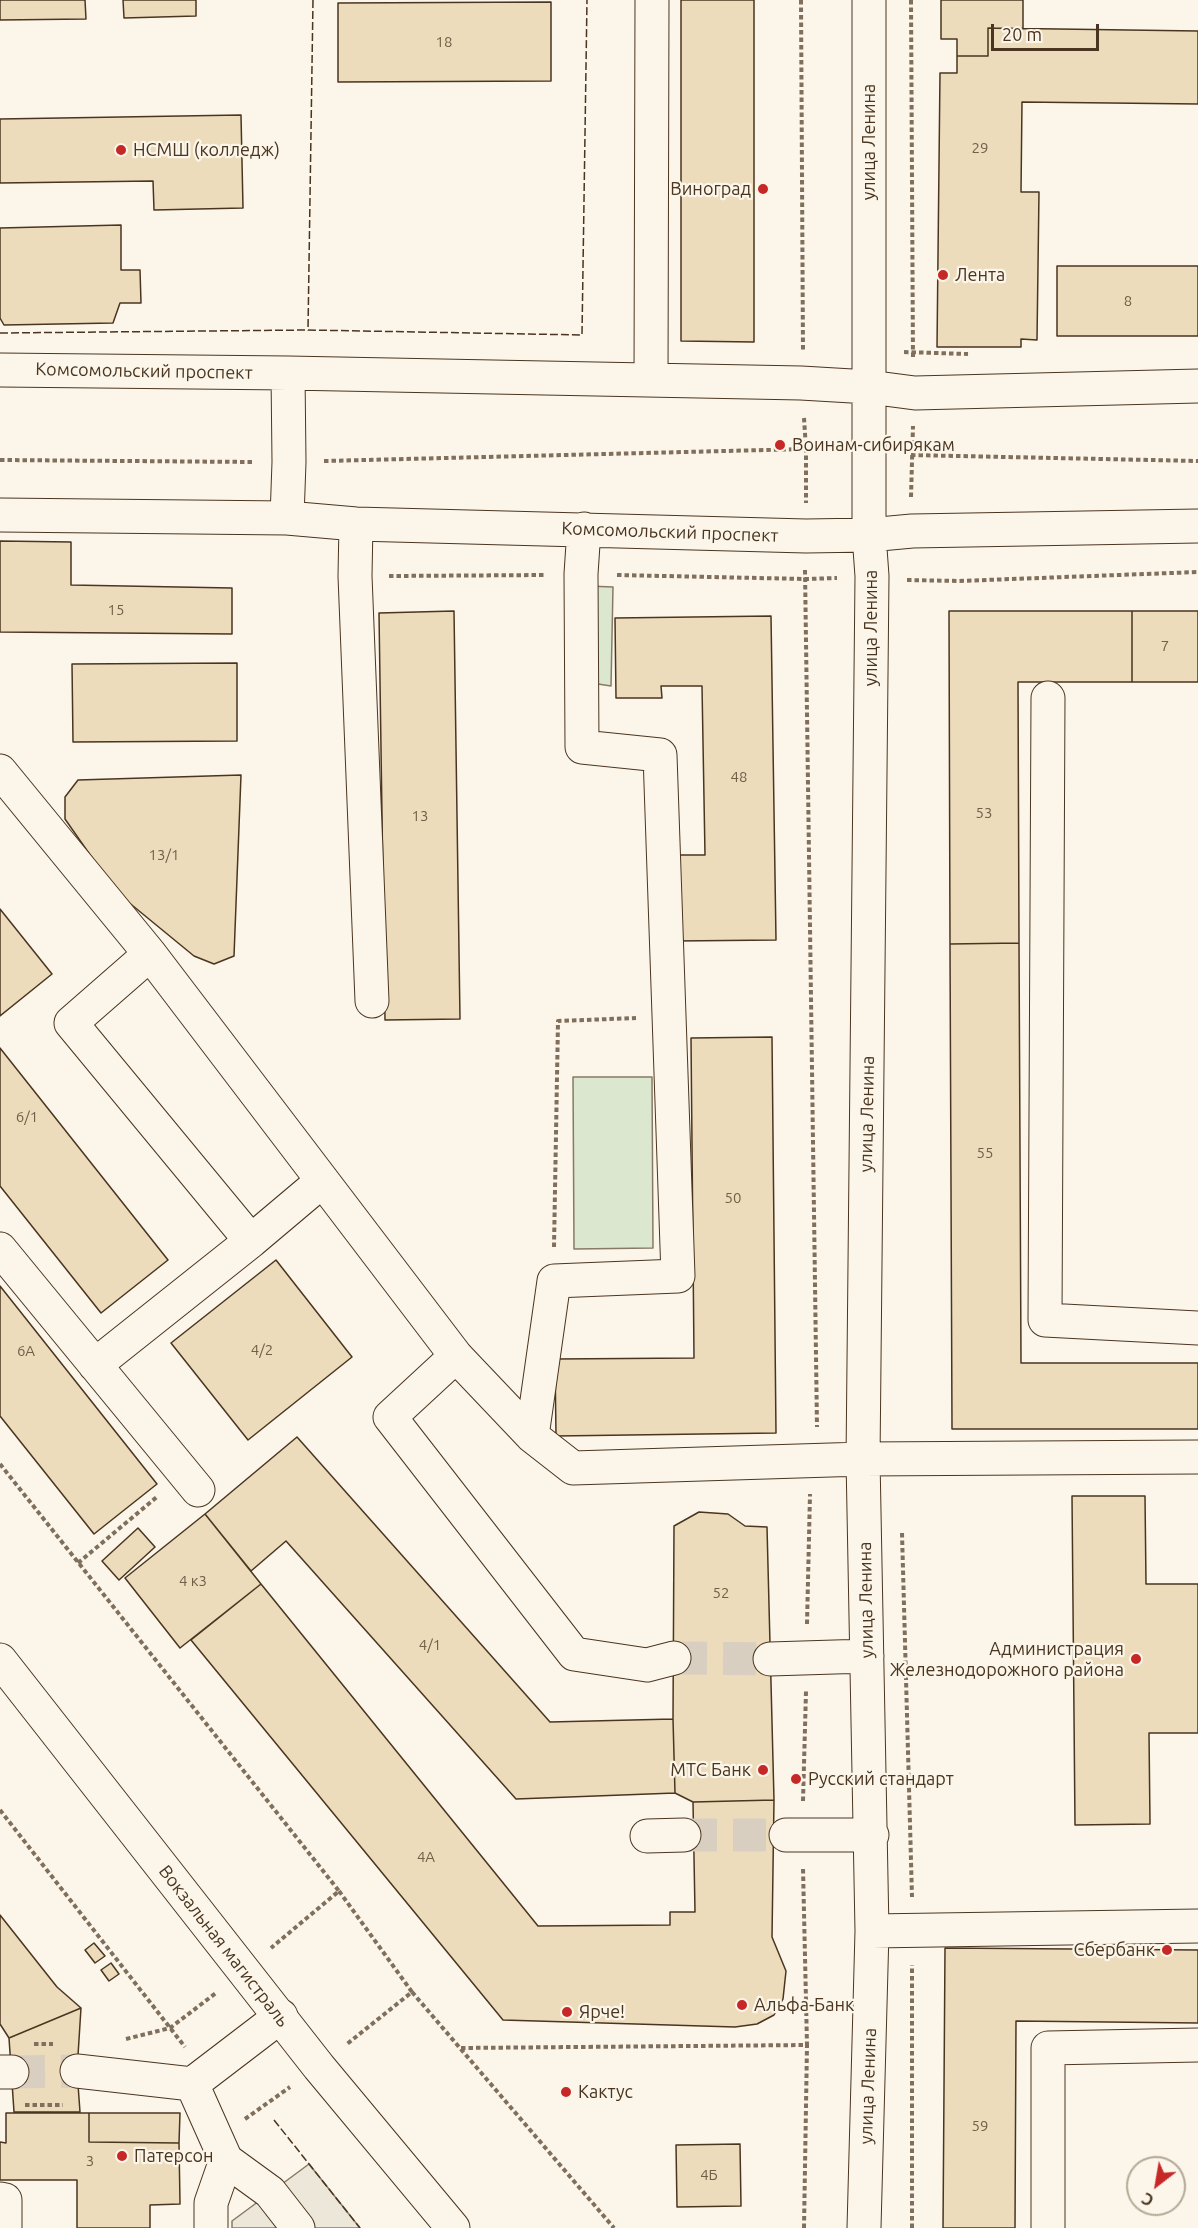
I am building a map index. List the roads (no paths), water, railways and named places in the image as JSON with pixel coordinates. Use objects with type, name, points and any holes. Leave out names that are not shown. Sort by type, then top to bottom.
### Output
[{"type":"street","points":[[651,380],[652,0]]},
{"type":"street","name":"улица Ленина","points":[[864,2228],[872,1931],[872,1835],[863,1459],[872,576],[869,535],[868,387],[869,0]]},
{"type":"street","name":"Комсомольский проспект","points":[[0,370],[651,380],[868,387],[915,393],[1198,386]]},
{"type":"street","points":[[287,518],[288,373]]},
{"type":"street","name":"Комсомольский проспект","points":[[0,515],[287,518],[356,524],[806,536],[869,535],[912,531],[1198,526]]},
{"type":"street","points":[[356,524],[355,576],[372,1001]]},
{"type":"street","points":[[532,1436],[554,1281],[678,1275],[660,755],[582,747],[581,574],[584,529]]},
{"type":"street","points":[[1048,699],[1045,1320],[1198,1328]]},
{"type":"street","points":[[0,771],[150,954],[321,1182],[456,1356],[532,1436],[573,1468],[863,1459],[1198,1457]]},
{"type":"street","points":[[150,954],[71,1023],[251,1240]]},
{"type":"street","points":[[95,1365],[321,1182]]},
{"type":"street","points":[[0,1249],[191,1482]]},
{"type":"street","points":[[456,1356],[390,1417],[573,1654],[647,1665],[674,1658]]},
{"type":"street","points":[[770,1659],[806,1656],[867,1656]]},
{"type":"street","name":"Вокзальная магистраль","points":[[0,1660],[319,2067],[453,2228]]},
{"type":"street","points":[[646,1836],[684,1835]]},
{"type":"street","points":[[794,1835],[872,1835]]},
{"type":"street","points":[[872,1931],[1198,1926]]},
{"type":"street","points":[[77,2071],[192,2084],[280,2016]]},
{"type":"street","points":[[1048,2228],[1048,2048],[1198,2045]]},
{"type":"street","points":[[192,2084],[226,2160],[270,2192],[298,2228]]},
{"type":"street","points":[[211,2228],[211,2203],[226,2160]]},
{"type":"street","points":[[0,2199],[5,2200],[5,2228]]},
{"type":"tunnel","points":[[674,1658],[770,1659]]},
{"type":"tunnel","points":[[684,1835],[786,1835]]},
{"type":"tunnel","points":[[12,2072],[77,2071]]},
{"type":"place","name":"НСМШ (колледж)","points":[[121,150]]},
{"type":"place","name":"Виноград","points":[[763,189]]},
{"type":"place","name":"Лента","points":[[943,275]]},
{"type":"place","name":"Воинам-сибирякам","points":[[780,445]]},
{"type":"place","name":"Администрация Железнодорожного района","points":[[1136,1659]]},
{"type":"place","name":"МТС Банк","points":[[763,1770]]},
{"type":"place","name":"Русский стандарт","points":[[796,1779]]},
{"type":"place","name":"Сбербанк","points":[[1167,1950]]},
{"type":"place","name":"Альфа-Банк","points":[[742,2005]]},
{"type":"place","name":"Ярче!","points":[[567,2012]]},
{"type":"place","name":"Кактус","points":[[566,2092]]},
{"type":"place","name":"Патерсон","points":[[122,2156]]}]
